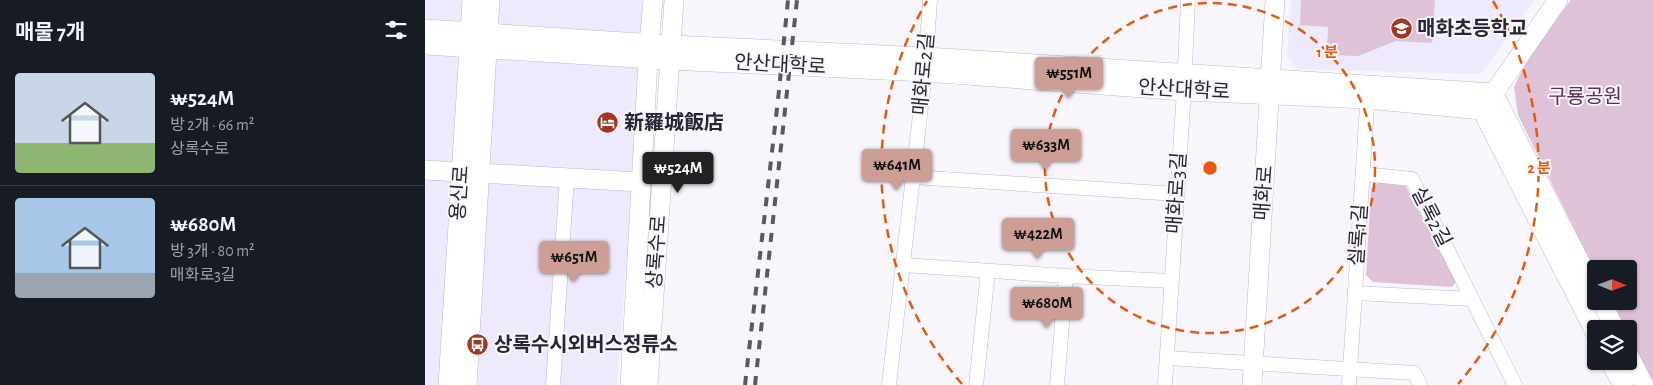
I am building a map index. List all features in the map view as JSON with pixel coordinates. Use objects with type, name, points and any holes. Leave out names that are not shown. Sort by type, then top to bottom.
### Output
[{"type":"street","name":"용신로","points":[[472,0],[479,40]]},
{"type":"street","name":"용신로","points":[[467,385],[471,173],[479,40],[490,0]]},
{"type":"street","name":"상록수로","points":[[630,385],[653,0]]},
{"type":"street","name":"상록수로","points":[[648,385],[674,0]]},
{"type":"street","name":"매화로2길","points":[[889,385],[913,177],[930,0]]},
{"type":"street","name":"매화로3길","points":[[1165,385],[1189,0]]},
{"type":"street","name":"매화로","points":[[1252,385],[1275,0]]},
{"type":"street","points":[[1558,0],[1482,110],[1589,320]]},
{"type":"street","name":"안산대학로","points":[[425,29],[479,40],[649,51],[925,64],[1185,82],[1368,92],[1493,93]]},
{"type":"street","name":"안산대학로","points":[[425,45],[479,40]]},
{"type":"street","name":"안산대학로","points":[[1368,92],[1482,110]]},
{"type":"street","name":"실록1길","points":[[1349,385],[1368,92]]},
{"type":"street","points":[[1493,93],[1587,276]]},
{"type":"street","points":[[425,170],[641,182]]},
{"type":"street","name":"용신로","points":[[448,385],[471,173]]},
{"type":"street","name":"실록2길","points":[[1363,174],[1412,179],[1515,385]]},
{"type":"street","points":[[913,177],[1177,194]]},
{"type":"street","points":[[553,385],[567,178]]},
{"type":"street","points":[[903,266],[988,272],[1172,280]]},
{"type":"street","points":[[976,385],[988,272]]},
{"type":"street","points":[[1057,385],[1066,276]]},
{"type":"street","points":[[1355,293],[1472,299]]},
{"type":"street","points":[[1167,358],[1414,373],[1420,385]]},
{"type":"street","points":[[1614,370],[1620,384]]},
{"type":"street","points":[[1636,370],[1644,385]]},
{"type":"shaded area","points":[[425,0],[646,0],[617,385],[425,385]]},
{"type":"shaded area","name":"매화초등학교","points":[[1291,0],[1534,0],[1481,74],[1298,69],[1287,57]]},
{"type":"green space","points":[[1301,0],[1435,0],[1432,43],[1396,41],[1358,56],[1327,55],[1328,27],[1300,25]]},
{"type":"green space","name":"구룡공원","points":[[1571,0],[1653,0],[1653,383],[1650,382],[1637,355],[1637,320],[1620,320],[1614,310],[1637,310],[1637,260],[1590,260],[1518,115],[1514,87],[1533,48]]},
{"type":"green space","points":[[1379,182],[1405,184],[1456,282],[1452,287],[1373,282],[1366,275],[1371,189]]},
{"type":"railway","points":[[745,385],[788,0]]},
{"type":"railway","points":[[755,385],[797,0]]},
{"type":"place","name":"매화초등학교","points":[[1401,29]]},
{"type":"place","name":"新羅城飯店","points":[[608,123]]},
{"type":"place","name":"상록수시외버스정류소","points":[[478,345]]}]
